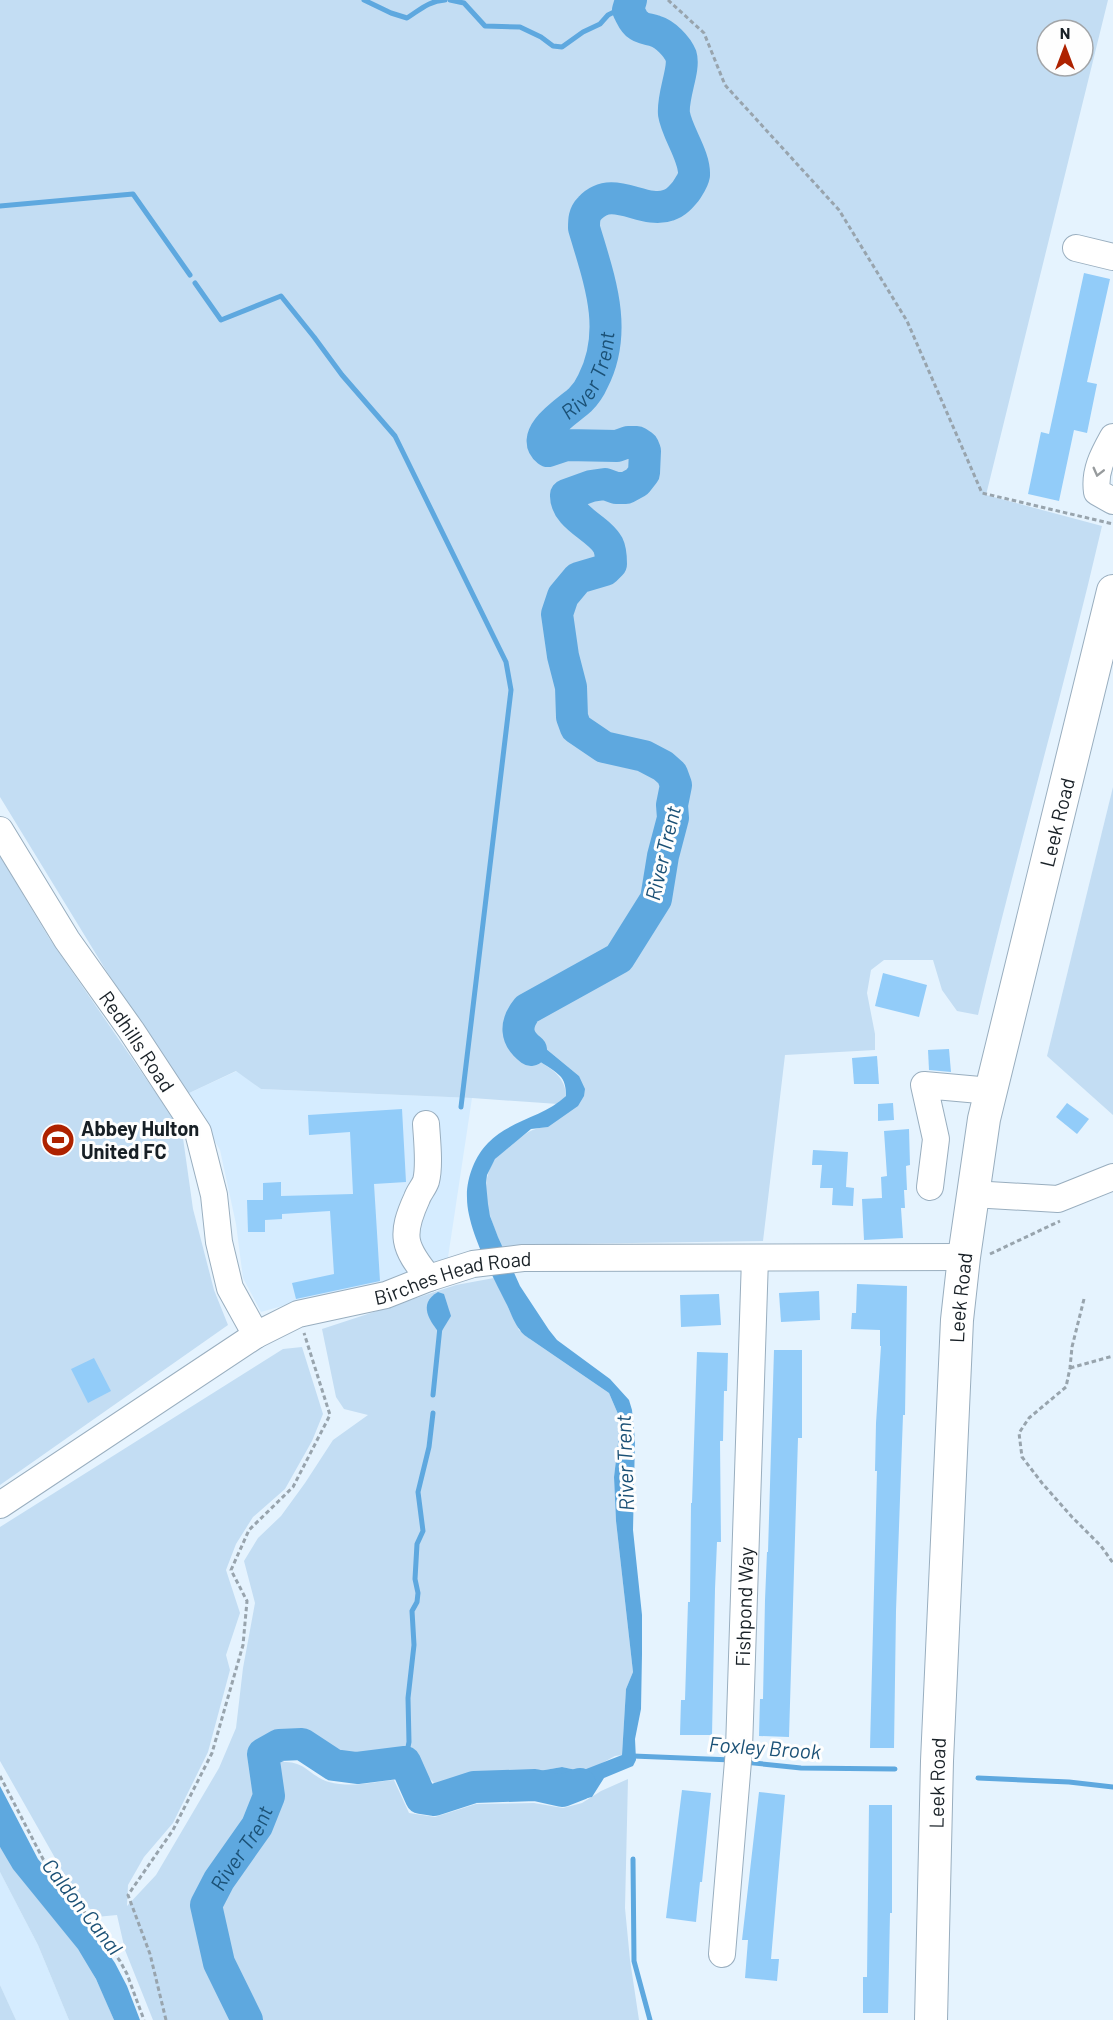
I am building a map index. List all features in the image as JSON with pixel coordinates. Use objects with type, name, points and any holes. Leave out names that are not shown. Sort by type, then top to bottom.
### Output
[{"type":"main road","name":"Leek Road","points":[[932,2020],[938,1749],[957,1320],[977,1260],[972,1194],[984,1119],[1113,591]]},
{"type":"street","points":[[1076,248],[1113,257]]},
{"type":"street","points":[[1113,437],[1101,459],[1095,478],[1097,492],[1113,501]]},
{"type":"street","name":"Redhills Road","points":[[0,830],[67,940],[131,1030],[198,1132],[214,1195],[219,1242],[230,1288],[256,1335]]},
{"type":"street","points":[[930,1187],[936,1139],[924,1085],[991,1091]]},
{"type":"street","points":[[426,1124],[428,1148],[426,1180],[416,1199],[405,1236],[407,1248],[413,1260],[429,1278]]},
{"type":"street","points":[[972,1194],[1058,1199],[1113,1177]]},
{"type":"street","name":"Birches Head Road","points":[[0,1505],[256,1335],[298,1314],[386,1295],[473,1264],[523,1258],[977,1260]]},
{"type":"street","name":"Fishpond Way","points":[[722,1953],[738,1760],[755,1258]]},
{"type":"path","points":[[668,0],[704,33],[725,85],[839,210],[907,321],[982,493],[1113,525]]},
{"type":"path","points":[[977,1260],[1062,1220]]},
{"type":"path","points":[[1084,1299],[1072,1347],[1066,1387],[1029,1418],[1019,1433],[1022,1457],[1072,1517],[1101,1546],[1113,1563]]},
{"type":"path","points":[[166,2020],[150,1954],[128,1895],[173,1830],[212,1753],[243,1645],[248,1601],[231,1570],[249,1530],[293,1487],[330,1415],[298,1314]]},
{"type":"path","points":[[1070,1368],[1113,1356]]},
{"type":"path","points":[[0,1776],[43,1859],[62,1881],[120,1961],[144,2020]]},
{"type":"shaded area","points":[[0,0],[1108,0],[1095,53],[1095,18],[1035,18],[1035,78],[1089,78],[986,495],[1102,526],[978,1015],[957,1011],[942,990],[933,960],[884,960],[871,970],[867,993],[875,1034],[875,1050],[785,1055],[763,1241],[566,1244],[504,1251],[488,1206],[486,1183],[489,1172],[494,1161],[524,1135],[532,1130],[548,1127],[579,1076],[528,1034],[526,1025],[531,1017],[507,1026],[512,1038],[520,1048],[550,1068],[564,1084],[566,1096],[558,1104],[261,1089],[236,1071],[187,1094],[107,972],[0,797]]},
{"type":"shaded area","points":[[1113,787],[1113,1115],[1047,1056]]},
{"type":"shaded area","points":[[0,856],[49,938],[182,1131],[193,1209],[214,1290],[228,1325],[0,1485]]},
{"type":"shaded area","points":[[237,1071],[261,1089],[472,1098],[447,1264],[380,1289],[296,1302],[261,1312],[243,1278],[236,1224],[220,1150],[187,1094]]},
{"type":"shaded area","points":[[494,1278],[519,1330],[609,1393],[618,1414],[619,1435],[614,1477],[616,1521],[633,1672],[626,1689],[622,1755],[581,1771],[562,1767],[539,1771],[515,1770],[462,1779],[437,1786],[426,1775],[424,1766],[399,1752],[353,1755],[331,1749],[315,1738],[271,1733],[284,1762],[297,1764],[323,1780],[337,1784],[394,1780],[409,1813],[435,1817],[476,1804],[534,1803],[563,1808],[582,1803],[601,1791],[628,1779],[625,1908],[639,2020],[153,2020],[125,1950],[117,1915],[96,1917],[67,1879],[0,1761],[0,1527],[283,1349],[302,1347],[323,1414],[312,1441],[285,1489],[253,1517],[236,1544],[226,1570],[240,1613],[226,1655],[230,1670],[208,1752],[173,1823],[144,1857],[128,1885],[127,1906],[156,1875],[219,1768],[236,1728],[243,1668],[255,1603],[244,1561],[258,1538],[281,1516],[333,1440],[368,1415],[344,1409],[336,1397],[322,1329],[456,1285]]},
{"type":"shaded area","points":[[0,1847],[79,1950],[94,1975],[114,2020],[69,2020],[38,1945],[0,1872]]},
{"type":"shaded area","points":[[0,1872],[38,1945],[69,2020],[16,2020],[0,1985]]},
{"type":"shaded area","points":[[0,1985],[16,2020],[0,2020]]},
{"type":"water","points":[[512,1012],[532,1016],[526,1025],[528,1034],[579,1076],[585,1089],[578,1106],[548,1127],[531,1129],[495,1159],[487,1175],[486,1183],[490,1216],[520,1286],[549,1330],[557,1340],[610,1379],[629,1400],[635,1440],[633,1530],[642,1615],[641,1709],[635,1739],[636,1760],[633,1766],[604,1778],[592,1797],[577,1800],[541,1792],[539,1771],[562,1767],[581,1771],[622,1755],[626,1689],[633,1672],[616,1521],[614,1477],[619,1435],[618,1414],[609,1393],[521,1331],[488,1267],[471,1224],[467,1198],[468,1183],[475,1161],[483,1148],[506,1129],[548,1109],[566,1096],[565,1084],[561,1077],[513,1042],[508,1033],[507,1023]]},
{"type":"water","points":[[438,1292],[444,1294],[451,1316],[440,1334],[427,1313],[428,1302]]},
{"type":"water","points":[[0,1786],[38,1859],[71,1898],[115,1963],[140,2020],[114,2020],[96,1979],[78,1949],[13,1869],[0,1847]]},
{"type":"building","points":[[1084,273],[1110,279],[1087,382],[1097,384],[1087,433],[1074,430],[1059,501],[1028,494],[1041,432],[1049,434]]},
{"type":"building","points":[[883,973],[927,985],[919,1017],[875,1006]]},
{"type":"building","points":[[949,1049],[951,1072],[929,1070],[928,1050]]},
{"type":"building","points":[[877,1056],[879,1084],[854,1084],[852,1058]]},
{"type":"building","points":[[893,1103],[894,1120],[878,1121],[878,1104]]},
{"type":"building","points":[[1067,1103],[1089,1119],[1077,1134],[1056,1117]]},
{"type":"building","points":[[402,1109],[406,1182],[374,1184],[380,1281],[296,1299],[292,1283],[334,1274],[330,1211],[282,1214],[282,1219],[265,1220],[265,1232],[248,1232],[247,1200],[263,1200],[263,1183],[281,1182],[281,1196],[353,1194],[350,1132],[309,1135],[308,1115]]},
{"type":"building","points":[[909,1129],[910,1165],[906,1166],[905,1208],[901,1208],[903,1238],[864,1240],[862,1199],[882,1198],[881,1177],[887,1176],[884,1131]]},
{"type":"building","points":[[813,1150],[848,1152],[846,1187],[854,1188],[853,1206],[832,1205],[833,1188],[820,1188],[822,1165],[812,1165]]},
{"type":"building","points":[[857,1284],[907,1286],[905,1415],[903,1415],[896,1611],[894,1748],[870,1748],[877,1471],[875,1471],[876,1423],[881,1346],[880,1330],[851,1329],[852,1313],[856,1313]]},
{"type":"building","points":[[819,1291],[820,1320],[781,1322],[779,1293]]},
{"type":"building","points":[[719,1294],[721,1325],[681,1327],[680,1295]]},
{"type":"building","points":[[774,1350],[802,1350],[802,1438],[798,1438],[789,1737],[759,1736],[760,1699],[763,1699]]},
{"type":"building","points":[[697,1352],[728,1353],[727,1391],[724,1391],[723,1441],[720,1441],[721,1542],[717,1542],[712,1735],[680,1735],[681,1700],[685,1700],[688,1602],[690,1602]]},
{"type":"building","points":[[94,1358],[111,1391],[88,1403],[71,1369]]},
{"type":"building","points":[[682,1790],[711,1793],[696,1922],[666,1918]]},
{"type":"building","points":[[759,1792],[785,1795],[771,1959],[779,1959],[777,1981],[745,1978],[748,1940],[742,1940]]},
{"type":"building","points":[[869,1805],[892,1805],[892,1913],[890,1913],[888,2013],[863,2013],[863,1977],[867,1977]]},
{"type":"waterway","points":[[364,0],[407,18],[430,4],[445,0]]},
{"type":"waterway","points":[[450,0],[464,3],[485,26],[520,27],[541,37],[553,46],[562,47],[583,32],[600,24],[608,15],[618,10],[628,10]]},
{"type":"waterway","name":"River Trent","points":[[531,1050],[522,1041],[518,1031],[520,1020],[527,1009],[619,958],[656,899],[663,856],[673,818],[672,805],[676,785],[672,774],[663,766],[644,756],[604,747],[576,728],[572,717],[571,687],[563,656],[557,614],[563,596],[578,578],[605,570],[611,564],[608,545],[598,533],[576,516],[567,503],[566,495],[591,486],[605,484],[616,488],[626,488],[637,482],[644,473],[645,451],[643,446],[637,442],[617,446],[566,445],[548,451],[543,445],[546,430],[589,389],[601,362],[605,343],[604,304],[584,228],[587,213],[599,201],[608,198],[649,206],[669,205],[686,191],[694,175],[692,160],[674,114],[681,56],[674,44],[663,35],[635,22],[628,10],[631,0]]},
{"type":"waterway","points":[[0,206],[133,194],[190,275]]},
{"type":"waterway","points":[[195,283],[221,320],[281,296],[342,375],[395,436],[506,662],[511,690],[461,1107]]},
{"type":"waterway","points":[[433,1395],[440,1327]]},
{"type":"waterway","points":[[405,1762],[409,1742],[408,1698],[414,1645],[412,1611],[417,1602],[418,1593],[415,1579],[417,1544],[423,1531],[418,1492],[429,1447],[433,1413]]},
{"type":"waterway","name":"River Trent","points":[[247,2020],[219,1963],[206,1905],[219,1880],[257,1826],[269,1796],[263,1754],[279,1745],[302,1744],[334,1765],[357,1768],[405,1762],[421,1798],[434,1800],[474,1787],[535,1785],[562,1791],[580,1784]]},
{"type":"waterway","name":"Foxley Brook","points":[[633,1756],[732,1760]]},
{"type":"waterway","name":"Foxley Brook","points":[[744,1762],[801,1768],[895,1769]]},
{"type":"waterway","name":"Foxley Brook","points":[[978,1778],[1069,1782],[1113,1787]]},
{"type":"waterway","points":[[633,1859],[634,1961],[650,2020]]},
{"type":"place","name":"Abbey Hulton United FC","points":[[58,1140]]},
{"type":"water label","name":"Caldon Canal","points":[[83,1906]]}]
